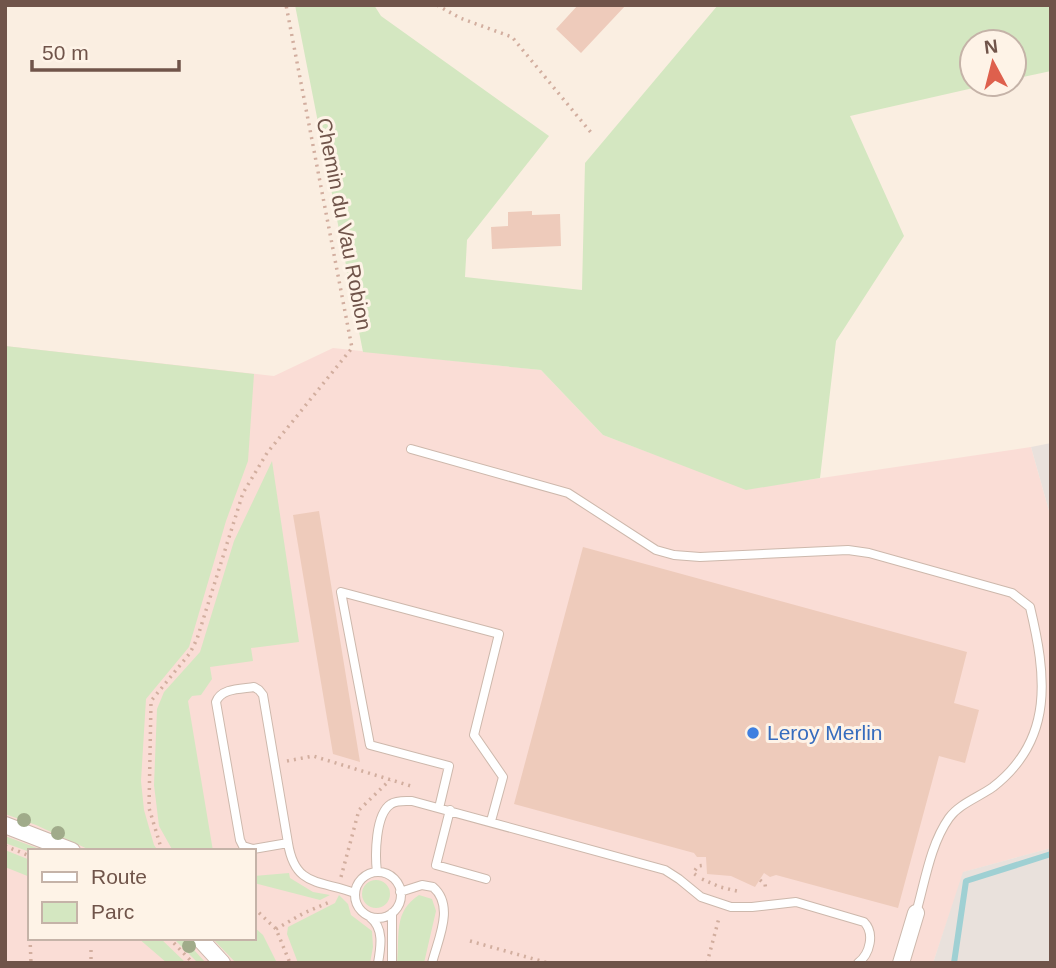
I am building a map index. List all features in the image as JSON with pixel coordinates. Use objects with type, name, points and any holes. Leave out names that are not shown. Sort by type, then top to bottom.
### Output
[{"type":"street","points":[[5,825],[67,849]]},
{"type":"street","points":[[901,963],[916,913]]},
{"type":"street","points":[[201,940],[222,963]]},
{"type":"lane","points":[[411,449],[568,493],[656,550],[674,555],[700,557],[848,550],[869,553],[1012,593],[1023,600],[1030,607],[1042,669],[1041,712],[1019,761],[993,787],[950,816],[936,844],[916,913]]},
{"type":"lane","points":[[439,808],[449,766],[370,745],[341,592],[499,634],[474,735],[502,778],[491,821]]},
{"type":"lane","points":[[288,844],[253,849],[243,846],[240,840],[216,702],[223,692],[254,687],[263,695],[292,864],[304,877],[318,884],[338,886],[355,893]]},
{"type":"lane","points":[[377,873],[379,825],[384,811],[390,804],[401,800],[412,801],[665,870],[680,878],[701,897],[723,904],[752,907],[796,902],[864,922],[870,928],[871,934],[864,958],[858,963]]},
{"type":"lane","points":[[450,810],[436,865],[486,879]]},
{"type":"lane","points":[[370,916],[384,917],[397,907],[400,891],[395,880],[389,875],[377,873],[366,876],[360,881],[355,893],[359,908],[379,924],[381,934],[378,963]]},
{"type":"lane","points":[[400,891],[422,885],[433,887],[444,901],[445,910],[432,963]]},
{"type":"lane","points":[[392,913],[392,963]]},
{"type":"path","name":"Chemin du Vau Robion","points":[[161,849],[149,808],[151,701],[190,653],[197,639],[243,493],[267,453],[352,348],[286,5]]},
{"type":"path","points":[[437,5],[460,18],[512,37],[593,135]]},
{"type":"path","points":[[274,763],[313,757],[413,787],[412,801]]},
{"type":"path","points":[[276,929],[330,902],[338,886],[359,810],[390,780]]},
{"type":"path","points":[[5,846],[28,855]]},
{"type":"path","points":[[706,865],[698,866],[694,873],[727,889],[743,892]]},
{"type":"path","points":[[760,880],[767,891],[760,892]]},
{"type":"path","points":[[707,963],[727,889]]},
{"type":"path","points":[[256,910],[276,929],[290,963]]},
{"type":"path","points":[[30,940],[31,963]]},
{"type":"path","points":[[171,940],[193,963]]},
{"type":"path","points":[[470,941],[548,963]]},
{"type":"path","points":[[91,950],[91,963]]},
{"type":"shaded area","points":[[5,346],[274,376],[333,348],[541,370],[603,435],[746,489],[1031,447],[1051,518],[1051,848],[964,872],[933,963],[5,963]]},
{"type":"shaded area","points":[[1051,443],[1051,518],[1031,447]]},
{"type":"shaded area","points":[[1051,848],[1051,963],[933,963],[963,872]]},
{"type":"green space","points":[[295,5],[374,5],[381,16],[549,136],[467,240],[465,277],[582,290],[585,163],[718,5],[1051,5],[1051,71],[1028,76],[1028,28],[958,28],[958,91],[850,116],[904,236],[836,341],[820,478],[746,490],[603,435],[541,370],[363,352]]},
{"type":"green space","points":[[5,346],[254,374],[248,461],[226,521],[189,647],[146,699],[141,781],[144,810],[157,849],[88,849],[5,814]]},
{"type":"green space","points":[[272,461],[299,642],[251,648],[253,661],[210,667],[212,679],[201,695],[192,696],[188,701],[213,849],[172,849],[159,826],[154,785],[157,709],[164,692],[200,652],[234,541]]},
{"type":"green space","points":[[5,836],[40,849],[28,849],[28,851],[5,843]]},
{"type":"green space","points":[[5,850],[28,859],[28,876],[5,867]]},
{"type":"green space","points":[[289,873],[290,878],[313,892],[330,895],[320,900],[256,884],[256,876]]},
{"type":"green space","points":[[376,880],[386,884],[390,894],[386,904],[376,908],[366,904],[362,894],[366,884]]},
{"type":"green space","points":[[339,895],[348,904],[351,915],[372,931],[370,963],[298,963],[287,934],[288,927],[335,903]]},
{"type":"green space","points":[[419,895],[432,899],[436,911],[424,963],[397,963],[401,917]]},
{"type":"green space","points":[[256,929],[263,935],[277,963],[236,963],[214,940],[256,940]]},
{"type":"green space","points":[[140,940],[162,940],[186,963],[167,963]]},
{"type":"green space","points":[[175,940],[185,940],[206,963],[198,963]]},
{"type":"building","points":[[578,5],[626,5],[581,53],[556,29]]},
{"type":"building","points":[[532,211],[532,215],[560,214],[561,246],[492,249],[491,227],[508,226],[508,212]]},
{"type":"building","points":[[319,511],[360,762],[333,754],[293,515]]},
{"type":"building","name":"Leroy Merlin","points":[[583,547],[967,652],[954,703],[979,710],[965,763],[939,756],[898,908],[776,875],[770,877],[764,873],[755,887],[731,876],[707,874],[706,857],[697,857],[694,853],[514,804]]},
{"type":"waterway","points":[[954,963],[966,881],[1051,854]]},
{"type":"place","name":"Leroy Merlin","points":[[753,733]]}]
